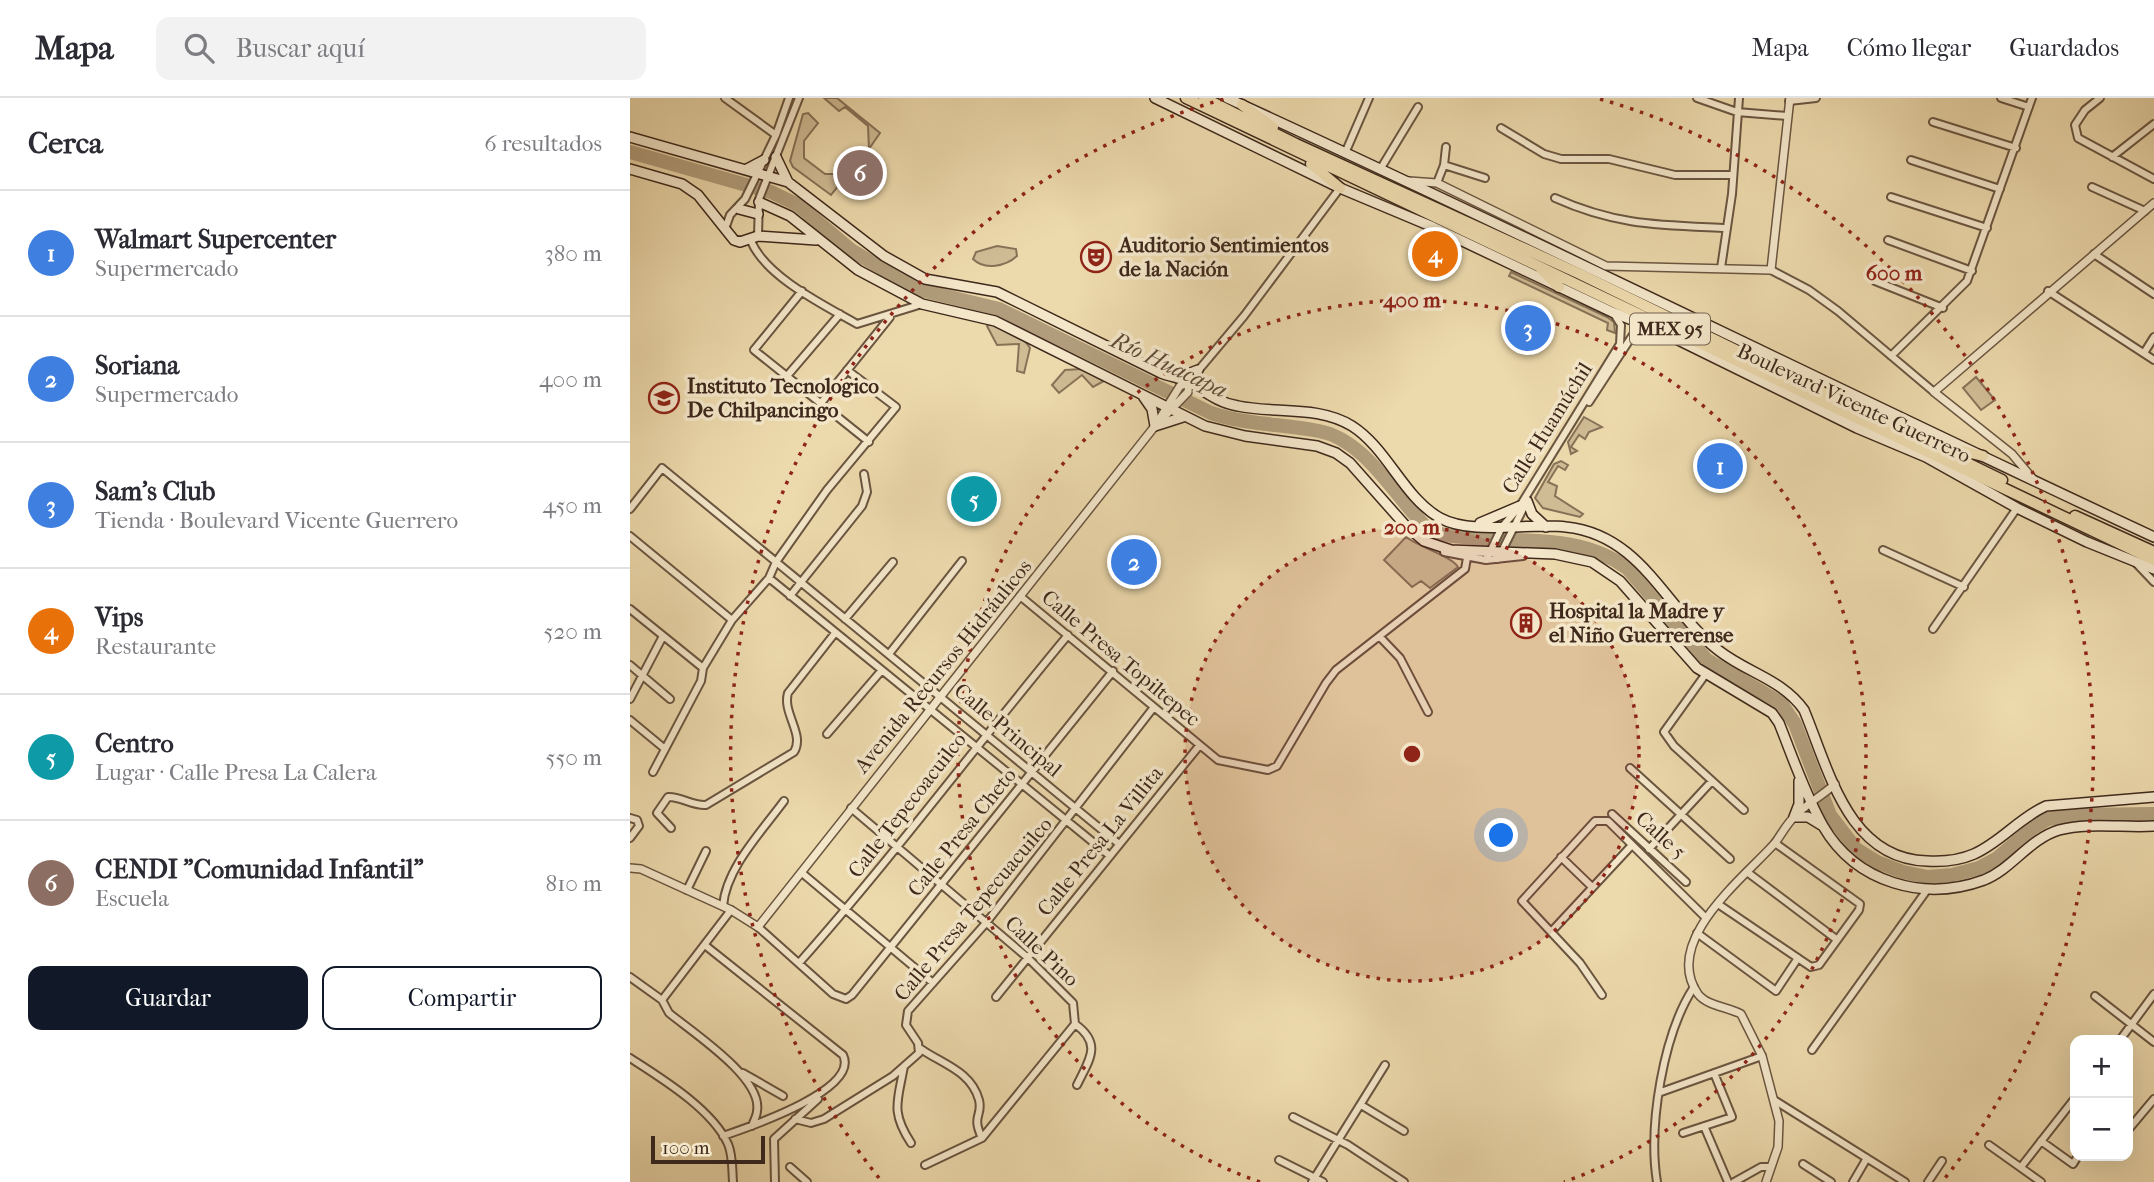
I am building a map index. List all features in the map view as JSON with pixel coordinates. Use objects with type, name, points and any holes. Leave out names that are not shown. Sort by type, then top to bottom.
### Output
[{"type":"highway","name":"Boulevard Vicente Guerrero","points":[[1186,98],[1298,149],[2154,560]]},
{"type":"highway","name":"Boulevard Vicente Guerrero","points":[[1204,98],[1298,149],[1484,228],[2154,552]]},
{"type":"highway","points":[[1242,104],[1298,149],[1339,188]]},
{"type":"highway","points":[[1536,264],[1559,287]]},
{"type":"highway","points":[[1926,442],[1983,456]]},
{"type":"highway","points":[[1974,481],[2014,493]]},
{"type":"main road","name":"Boulevard Vicente Guerrero","points":[[1155,98],[1339,188],[1433,227],[1612,312],[1662,332],[1857,428],[1974,481],[2017,508],[2087,542],[2154,569]]},
{"type":"main road","name":"Boulevard Vicente Guerrero","points":[[1227,98],[1346,151],[1670,309],[2154,537]]},
{"type":"main road","points":[[630,136],[788,182],[884,256],[925,279],[998,292],[1210,397],[1238,407],[1306,413],[1340,420],[1369,442],[1429,509],[1441,518],[1474,525],[1566,527],[1619,545],[1642,565],[1716,649],[1780,684],[1794,696],[1804,710],[1844,807],[1863,834],[1876,846],[1916,861],[1938,862],[1973,854],[2032,812],[2046,806],[2154,797]]},
{"type":"main road","points":[[776,158],[788,182]]},
{"type":"main road","points":[[752,172],[764,160]]},
{"type":"main road","points":[[630,169],[682,184],[698,195],[734,240],[804,237],[818,240]]},
{"type":"main road","points":[[759,200],[790,216],[858,271],[922,304],[995,321],[1170,407],[1183,416],[1225,432],[1317,446],[1336,453],[1350,463],[1405,525],[1424,541],[1451,550],[1487,556],[1545,553],[1580,558],[1605,569],[1631,592],[1688,660],[1705,675],[1772,713],[1779,723],[1823,826],[1841,851],[1870,874],[1894,885],[1945,890],[1985,880],[2046,836],[2059,830],[2154,826]]},
{"type":"main road","points":[[739,208],[758,214]]},
{"type":"main road","points":[[1177,382],[1198,370]]},
{"type":"main road","points":[[1142,395],[1152,409],[1155,426],[1183,416]]},
{"type":"main road","points":[[1474,525],[1523,503],[1546,527]]},
{"type":"main road","points":[[1799,772],[1799,804],[1794,817],[1808,817],[1823,826]]},
{"type":"street","points":[[725,98],[776,135]]},
{"type":"street","points":[[764,160],[789,98]]},
{"type":"street","points":[[799,98],[759,200],[754,238],[762,261],[802,291],[858,324],[891,316],[922,304]]},
{"type":"street","points":[[1346,151],[1369,98]]},
{"type":"street","points":[[1698,98],[1737,113],[1787,116]]},
{"type":"street","points":[[1721,268],[1733,175],[1739,98]]},
{"type":"street","points":[[1770,271],[1789,99],[1816,98]]},
{"type":"street","points":[[2001,98],[2029,107]]},
{"type":"street","points":[[1891,356],[1943,308],[1967,281],[2032,98]]},
{"type":"street","points":[[2099,98],[2085,110],[2075,125],[2078,138],[2154,179]]},
{"type":"street","points":[[1381,168],[1418,107]]},
{"type":"street","points":[[1933,122],[2016,148]]},
{"type":"street","points":[[2112,158],[2154,124]]},
{"type":"street","points":[[1501,128],[1544,155],[1562,159],[1609,159],[1675,175],[1733,175]]},
{"type":"street","points":[[1437,183],[1444,165],[1446,147]]},
{"type":"street","points":[[1911,160],[2000,189]]},
{"type":"street","points":[[1444,165],[1485,178]]},
{"type":"street","points":[[725,229],[730,215],[739,208],[747,195],[752,172]]},
{"type":"street","points":[[1409,181],[1437,183],[1606,266],[1770,271],[1809,290],[2012,454],[2036,482]]},
{"type":"street","points":[[2092,187],[2144,211]]},
{"type":"street","name":"Avenida Recursos Hidráulicos","points":[[758,927],[1170,407],[1189,387],[1198,370],[1244,316],[1339,188]]},
{"type":"street","points":[[1891,197],[1987,229]]},
{"type":"street","points":[[1555,198],[1593,215],[1620,221],[1727,228]]},
{"type":"street","points":[[1934,392],[2048,291],[2154,203]]},
{"type":"street","points":[[1888,240],[1972,271]]},
{"type":"street","points":[[2094,254],[2154,294]]},
{"type":"street","points":[[1875,281],[1943,308]]},
{"type":"street","points":[[802,291],[754,350],[869,442]]},
{"type":"street","points":[[2048,291],[2154,360]]},
{"type":"street","name":"Calle Huamúchil","points":[[1500,556],[1523,503],[1620,344],[1621,325],[1612,312]]},
{"type":"street","points":[[787,376],[840,314]]},
{"type":"street","points":[[821,403],[891,316]]},
{"type":"street","name":"Calle Huamúchil","points":[[1487,556],[1502,527],[1523,503],[1640,324]]},
{"type":"street","points":[[2144,353],[2154,337]]},
{"type":"street","points":[[653,772],[701,681],[703,668],[732,620],[769,578],[776,562],[827,490],[897,407],[847,370]]},
{"type":"street","name":"Avenida Recursos Hidráulicos","points":[[1170,407],[1177,382]]},
{"type":"street","points":[[2006,466],[2012,459],[2012,454]]},
{"type":"street","name":"Calle Principal","points":[[630,509],[662,467],[1119,844]]},
{"type":"street","points":[[790,596],[862,506],[867,492],[864,474]]},
{"type":"street","points":[[1933,629],[2017,508]]},
{"type":"street","points":[[630,536],[732,620]]},
{"type":"street","points":[[1424,541],[1441,551],[1467,558],[1487,556]]},
{"type":"street","points":[[1884,550],[1964,587]]},
{"type":"street","points":[[1428,712],[1400,658],[1380,637],[1465,569],[1467,558]]},
{"type":"street","points":[[2133,559],[2154,582]]},
{"type":"street","points":[[889,654],[962,561]]},
{"type":"street","points":[[845,619],[893,562]]},
{"type":"street","name":"Calle Principal","points":[[769,578],[1110,856]]},
{"type":"street","name":"Calle Presa Topiltepec","points":[[1020,596],[1113,671],[1199,747],[1218,760],[1268,770],[1277,766],[1326,682],[1336,670],[1380,637]]},
{"type":"street","points":[[630,609],[703,668]]},
{"type":"street","points":[[671,828],[657,813],[668,797],[693,806],[706,805],[794,752],[797,747],[786,703],[788,692],[835,633]]},
{"type":"street","name":"Calle Tepecoacuilco","points":[[799,963],[897,847],[975,746],[1068,635]]},
{"type":"street","points":[[630,698],[663,636]]},
{"type":"street","points":[[630,665],[670,699]]},
{"type":"street","points":[[827,734],[882,670]]},
{"type":"street","name":"Calle Presa Cheto","points":[[799,963],[832,993],[846,999],[890,949],[1113,671]]},
{"type":"street","points":[[1705,675],[1664,732],[1674,746],[1744,810]]},
{"type":"street","name":"Calle Presa Tepecuacuilco","points":[[920,1049],[905,1018],[908,1011],[986,923],[1154,707]]},
{"type":"street","points":[[630,720],[665,749]]},
{"type":"street","name":"Calle Presa La Villita","points":[[996,997],[1199,747]]},
{"type":"street","points":[[1630,768],[1730,859]]},
{"type":"street","points":[[1649,849],[1711,782]]},
{"type":"street","points":[[1766,1182],[1780,1132],[1762,1056],[1750,1026],[1741,1014],[1705,1001],[1695,987],[1689,959],[1697,933],[1706,918],[1775,843],[1794,817],[1834,785]]},
{"type":"street","points":[[723,906],[724,892],[732,874],[784,801]]},
{"type":"street","name":"Calle Pino","points":[[851,808],[1028,958],[1073,1003],[1075,1024]]},
{"type":"street","name":"Calle 5","points":[[1612,814],[1686,882]]},
{"type":"street","points":[[630,818],[637,820],[639,826],[630,838]]},
{"type":"street","points":[[1602,995],[1580,963],[1522,901],[1599,819],[1608,821],[1706,918]]},
{"type":"street","points":[[1718,904],[1815,967],[1859,910],[1860,904],[1775,843]]},
{"type":"street","points":[[1551,932],[1632,845]]},
{"type":"street","points":[[687,890],[705,851]]},
{"type":"street","points":[[1561,857],[1591,887]]},
{"type":"street","points":[[630,868],[641,869],[731,910],[758,927],[799,963]]},
{"type":"street","points":[[1747,872],[1836,939]]},
{"type":"street","points":[[802,873],[933,984]]},
{"type":"street","points":[[1812,1050],[1927,890]]},
{"type":"street","points":[[662,1000],[731,910]]},
{"type":"street","points":[[1697,933],[1776,991],[1798,958]]},
{"type":"street","points":[[706,946],[843,1055],[847,1062],[846,1071],[774,1139],[775,1182]]},
{"type":"street","points":[[630,977],[662,1000],[669,1013],[741,1072],[783,1096]]},
{"type":"street","points":[[1657,1182],[1655,1134],[1668,1041],[1682,1006],[1695,987]]},
{"type":"street","points":[[2124,1035],[2154,994]]},
{"type":"street","points":[[2095,996],[2154,1042]]},
{"type":"street","points":[[925,1165],[982,1138],[1075,1024],[1088,1036],[1092,1053],[1077,1086]]},
{"type":"street","points":[[795,1119],[811,1123],[824,1119],[904,1066],[920,1049],[962,1073],[971,1084],[979,1100],[975,1123],[982,1138]]},
{"type":"street","points":[[1661,1092],[1762,1056]]},
{"type":"street","points":[[630,1058],[695,1105],[723,1136],[731,1157],[733,1182]]},
{"type":"street","points":[[1314,1180],[1385,1065]]},
{"type":"street","points":[[904,1066],[897,1112],[898,1122],[911,1143]]},
{"type":"street","points":[[741,1072],[757,1101],[758,1110],[752,1126]]},
{"type":"street","points":[[1683,1133],[1732,1117],[1714,1073]]},
{"type":"street","points":[[723,1136],[825,1093]]},
{"type":"street","points":[[2133,1124],[2154,1099]]},
{"type":"street","points":[[1773,1100],[1905,1182]]},
{"type":"street","points":[[1361,1105],[1404,1131]]},
{"type":"street","points":[[2021,1167],[2070,1105]]},
{"type":"street","points":[[1293,1117],[1340,1141],[1404,1182]]},
{"type":"street","points":[[1704,1126],[1731,1182],[1761,1167],[1770,1167]]},
{"type":"street","points":[[2042,1141],[2073,1164],[2075,1161]]},
{"type":"street","points":[[1989,1146],[2041,1182]]},
{"type":"street","points":[[1853,1182],[1867,1158]]},
{"type":"street","points":[[1279,1160],[1314,1180],[1323,1182]]},
{"type":"street","points":[[1928,1182],[1942,1161]]},
{"type":"street","points":[[1803,1164],[1831,1182]]},
{"type":"street","points":[[790,1167],[807,1182]]},
{"type":"shaded area","points":[[824,98],[837,98],[880,133],[869,149],[868,126],[845,107],[839,111]]},
{"type":"shaded area","points":[[808,113],[818,123],[804,141],[804,158],[825,174],[848,174],[831,195],[793,167],[790,161],[803,114]]},
{"type":"shaded area","points":[[997,246],[1016,249],[1017,256],[995,266],[983,265],[973,259],[976,252]]},
{"type":"shaded area","points":[[1511,272],[1607,317],[1614,322],[1615,333],[1607,330],[1608,323],[1509,276]]},
{"type":"shaded area","points":[[990,324],[1018,336],[1027,343],[1030,348],[1024,373],[1017,371],[1019,344],[997,345],[987,326]]},
{"type":"shaded area","points":[[1082,369],[1104,381],[1093,387],[1082,375],[1059,393],[1052,385],[1065,370]]},
{"type":"shaded area","points":[[1976,377],[1995,400],[1981,410],[1963,388]]},
{"type":"shaded area","points":[[1584,417],[1602,427],[1589,432],[1585,439],[1579,435],[1571,447],[1577,451],[1571,454],[1568,442]]},
{"type":"shaded area","points":[[1561,461],[1568,465],[1565,470],[1558,466],[1548,482],[1557,486],[1555,496],[1583,514],[1580,517],[1543,508],[1535,498],[1554,464]]},
{"type":"shaded area","points":[[1406,537],[1450,559],[1458,567],[1430,588],[1421,581],[1412,587],[1384,560]]},
{"type":"waterway","name":"Río Huacapa","points":[[630,152],[771,192],[798,205],[851,250],[917,289],[999,309],[1211,413],[1336,436],[1379,471],[1427,528],[1441,534],[1465,538],[1561,543],[1606,556],[1627,568],[1707,660],[1781,703],[1795,724],[1830,815],[1856,849],[1877,862],[1903,872],[1928,877],[1952,875],[1979,868],[1996,859],[2034,827],[2048,819],[2072,815],[2154,814]]},
{"type":"place","name":"CENDI \"Comunidad Infantil\"","points":[[860,173]]},
{"type":"place","name":"Vips","points":[[1435,254]]},
{"type":"place","name":"Auditorio Sentimientos de la Nación","points":[[1096,257]]},
{"type":"place","name":"Sam's Club","points":[[1528,328]]},
{"type":"place","name":"Instituto Tecnologico De Chilpancingo","points":[[664,398]]},
{"type":"place","name":"Walmart Supercenter","points":[[1720,466]]},
{"type":"place","name":"Centro","points":[[974,499]]},
{"type":"place","name":"Soriana","points":[[1134,562]]},
{"type":"place","name":"Hospital la Madre y el Niño Guerrerense","points":[[1526,623]]}]
